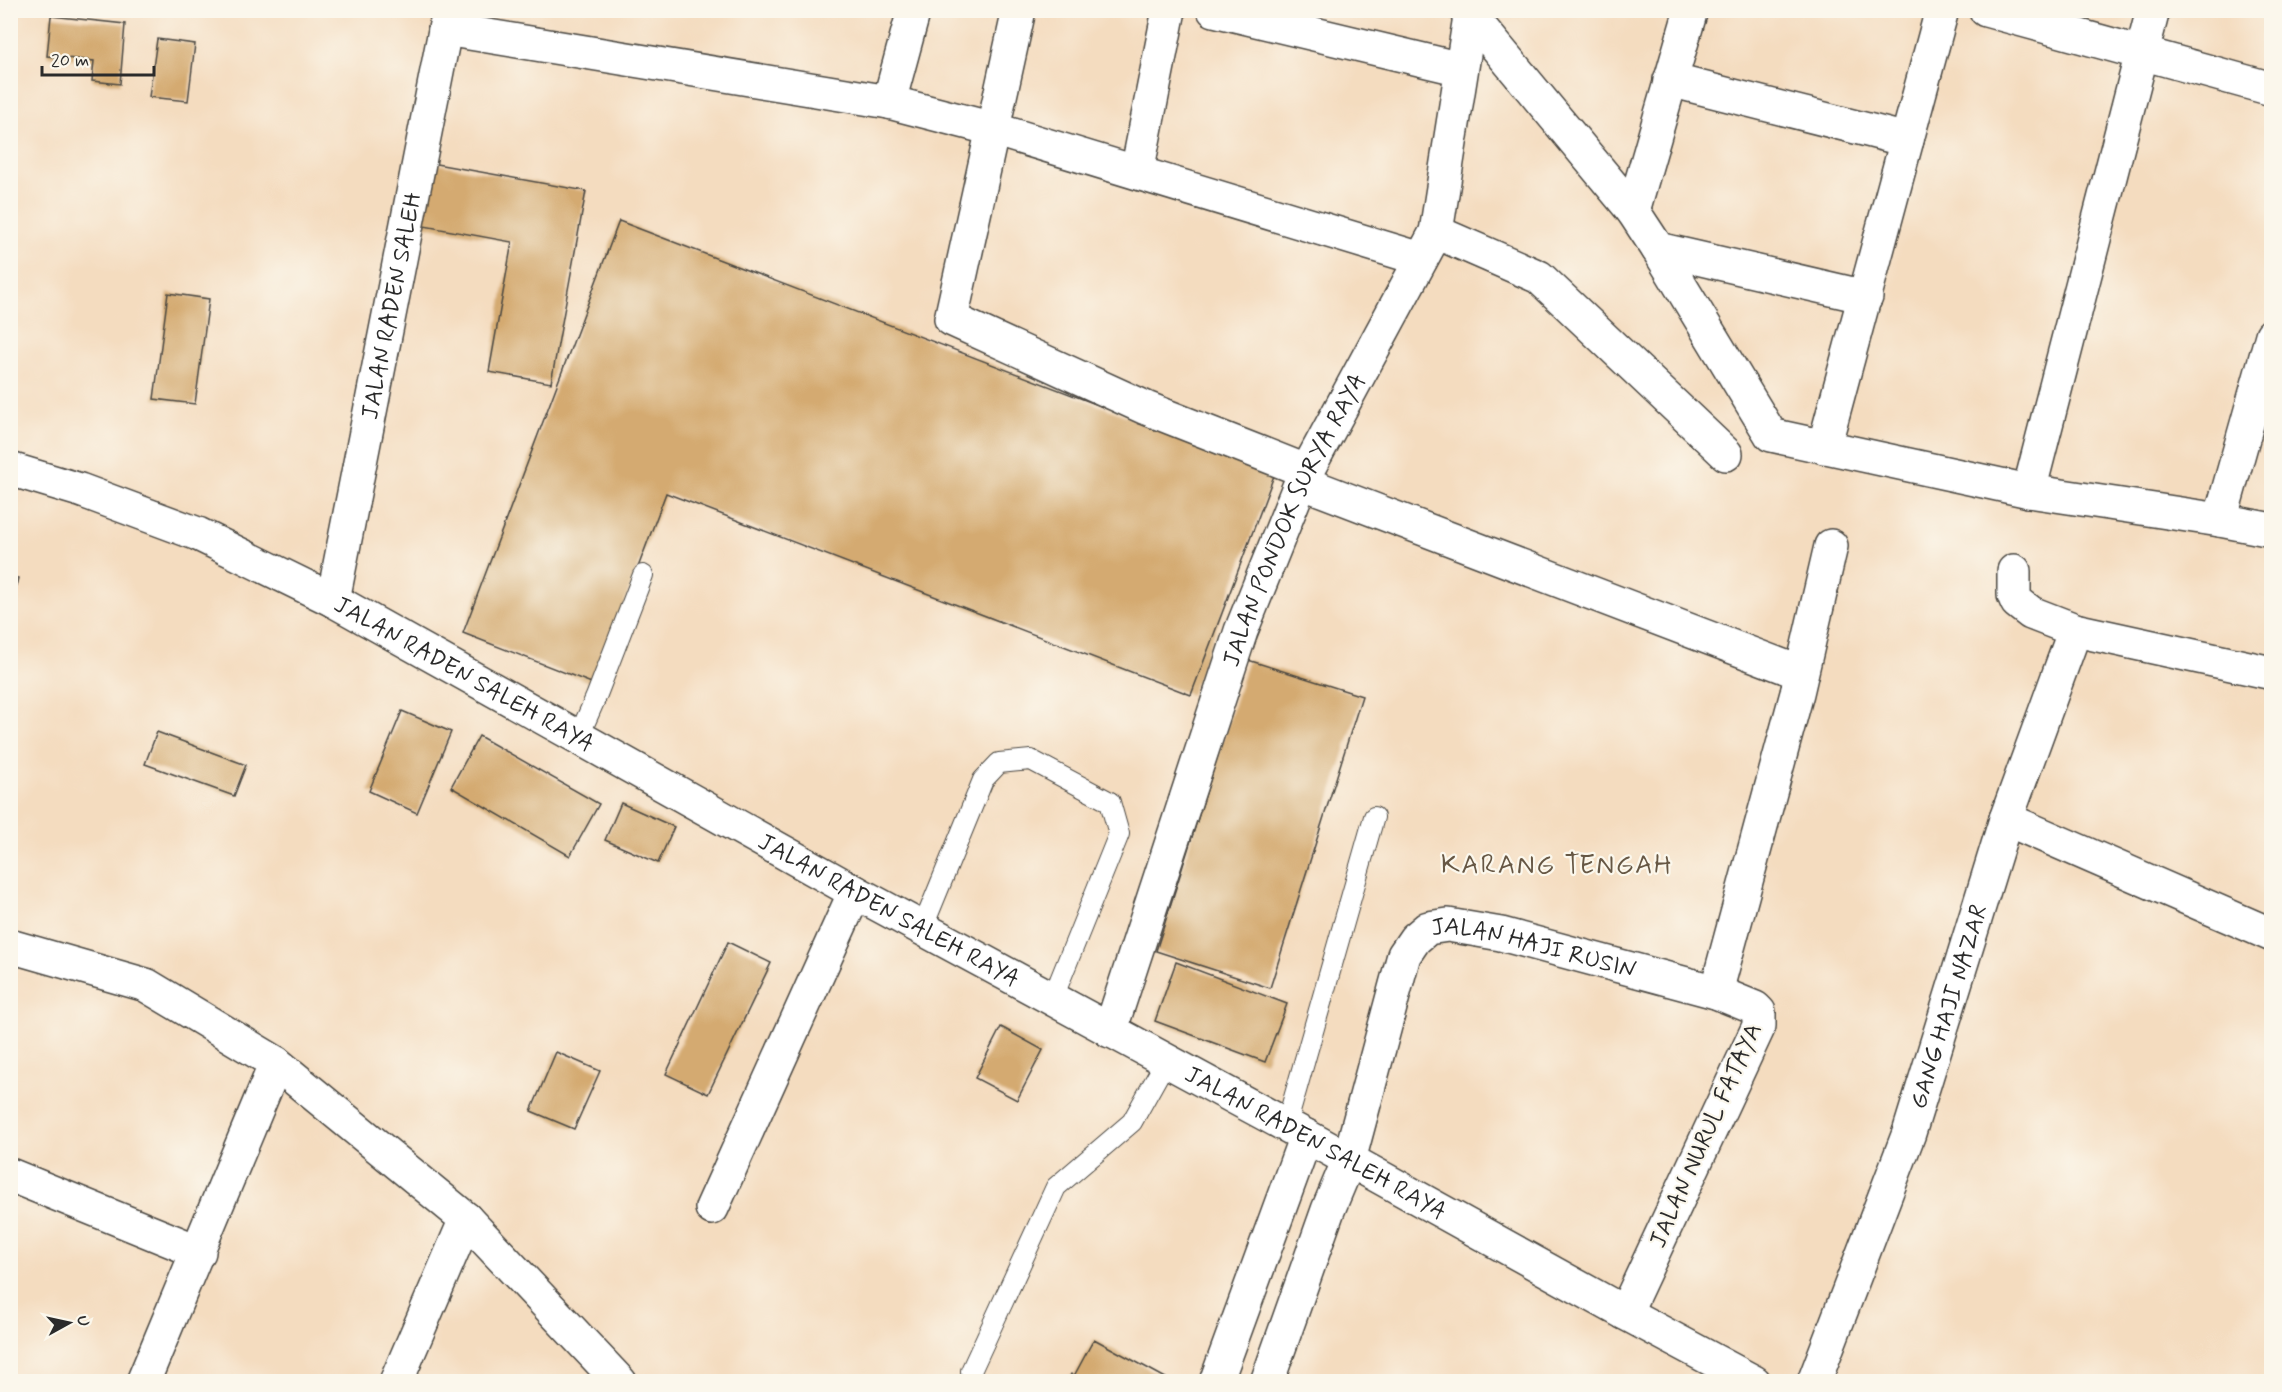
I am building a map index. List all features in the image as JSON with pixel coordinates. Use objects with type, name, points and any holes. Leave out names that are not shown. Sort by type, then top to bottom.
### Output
[{"type":"street","points":[[889,102],[914,10]]},
{"type":"street","points":[[1019,10],[951,319],[1146,408],[1303,476],[1802,673]]},
{"type":"street","points":[[1137,172],[1169,10]]},
{"type":"street","points":[[1214,10],[1461,69]]},
{"type":"street","points":[[1633,211],[1690,10]]},
{"type":"street","points":[[1824,447],[1942,10]]},
{"type":"street","points":[[1986,10],[2271,89]]},
{"type":"street","points":[[2029,491],[2153,10]]},
{"type":"street","points":[[1469,12],[1633,211],[1771,435],[2029,491],[2271,530]]},
{"type":"street","name":"JALAN PONDOK SURYA RAYA","points":[[1110,1031],[1241,631],[1303,476],[1428,245],[1461,69],[1469,12]]},
{"type":"street","points":[[447,20],[889,102],[993,129],[1137,172],[1428,245],[1539,277],[1726,454]]},
{"type":"street","name":"JALAN RADEN SALEH","points":[[333,600],[447,20]]},
{"type":"street","points":[[1670,80],[1907,140]]},
{"type":"street","points":[[1658,249],[1866,297]]},
{"type":"street","points":[[2220,520],[2271,334]]},
{"type":"street","name":"JALAN RADEN SALEH RAYA","points":[[10,469],[80,490],[198,534],[333,600],[922,929],[1754,1382]]},
{"type":"street","points":[[1710,991],[1802,673],[1831,546]]},
{"type":"street","points":[[2014,571],[2013,586],[2017,602],[2031,613],[2075,630],[2271,673]]},
{"type":"street","name":"GANG HAJI NAZAR","points":[[1814,1382],[1909,1133],[2006,819],[2075,630]]},
{"type":"street","points":[[2006,819],[2271,935]]},
{"type":"street","points":[[712,1208],[855,892]]},
{"type":"street","name":"JALAN HAJI RUSIN","points":[[1267,1382],[1328,1210],[1349,1160],[1404,955],[1415,939],[1428,928],[1448,925],[1502,934],[1710,991]]},
{"type":"street","points":[[10,946],[146,985],[276,1063],[466,1219],[620,1382]]},
{"type":"street","name":"JALAN NURUL FATAYA","points":[[1625,1313],[1761,1019],[1755,1008],[1710,991]]},
{"type":"street","points":[[143,1382],[276,1063]]},
{"type":"street","points":[[1216,1382],[1296,1131]]},
{"type":"street","points":[[10,1175],[199,1252]]},
{"type":"street","points":[[396,1382],[466,1219]]},
{"type":"lane","points":[[578,738],[643,575]]},
{"type":"lane","points":[[922,929],[983,780],[999,763],[1031,760],[1110,802],[1119,834],[1053,1000]]},
{"type":"lane","points":[[1296,1131],[1374,817]]},
{"type":"lane","points":[[971,1371],[1056,1187],[1132,1122],[1166,1061]]},
{"type":"building","points":[[51,16],[125,24],[120,84],[92,81],[94,61],[47,56]]},
{"type":"building","points":[[157,39],[195,44],[188,101],[149,97]]},
{"type":"building","points":[[425,162],[586,191],[551,383],[489,372],[512,242],[413,224]]},
{"type":"building","points":[[619,221],[1275,473],[1191,695],[666,493],[594,684],[463,633]]},
{"type":"building","points":[[168,293],[209,299],[195,404],[154,399]]},
{"type":"building","points":[[10,576],[18,578],[11,607],[10,607]]},
{"type":"building","points":[[1248,660],[1362,696],[1270,988],[1156,951]]},
{"type":"building","points":[[402,711],[451,732],[417,813],[369,791]]},
{"type":"building","points":[[157,732],[246,765],[234,796],[145,764]]},
{"type":"building","points":[[479,736],[599,804],[570,856],[451,787]]},
{"type":"building","points":[[621,803],[674,827],[658,863],[605,840]]},
{"type":"building","points":[[728,942],[771,963],[708,1094],[666,1074]]},
{"type":"building","points":[[1176,962],[1287,1004],[1265,1062],[1155,1021]]},
{"type":"building","points":[[1001,1027],[1043,1050],[1017,1100],[975,1078]]},
{"type":"building","points":[[556,1052],[600,1071],[574,1129],[531,1111]]},
{"type":"building","points":[[1094,1339],[1173,1382],[1067,1382],[1071,1374],[1074,1376]]},
{"type":"district","name":"KARANG TENGAH","points":[[1557,864]]}]
